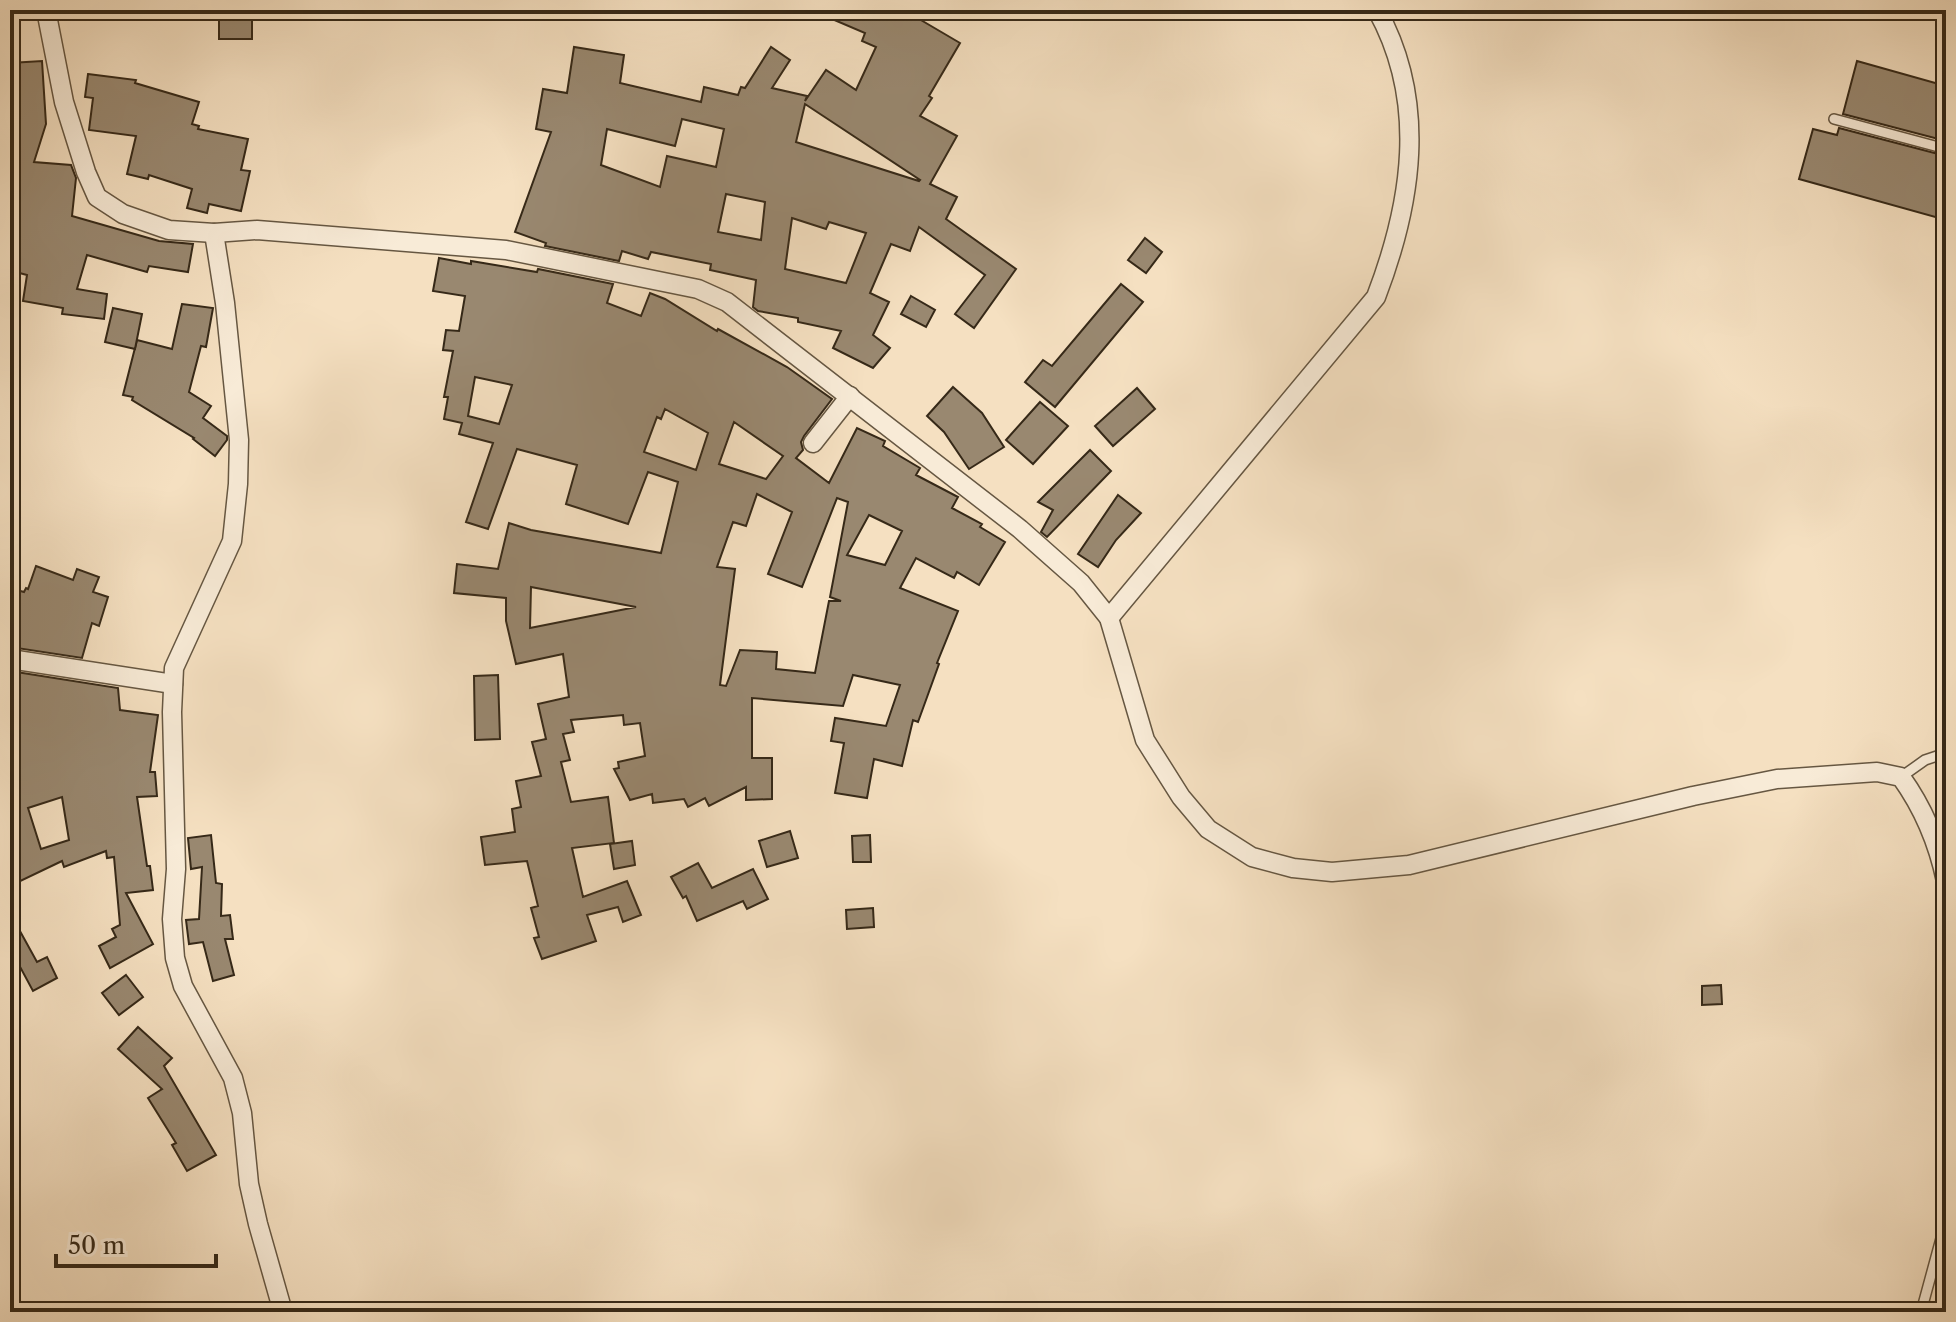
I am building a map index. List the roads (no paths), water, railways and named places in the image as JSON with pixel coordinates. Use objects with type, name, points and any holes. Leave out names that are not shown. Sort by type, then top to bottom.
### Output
[{"type":"street","points":[[46,10],[64,102],[86,172],[97,197],[123,214],[169,230],[214,233],[257,230],[506,250],[698,289],[727,302],[1020,529],[1081,583],[1109,618],[1145,740],[1181,797],[1208,829],[1252,857],[1293,868],[1332,872],[1409,865],[1693,796],[1777,779],[1877,772],[1901,777],[1930,824],[1946,881]]},
{"type":"street","points":[[1109,618],[1376,297],[1396,238],[1411,159],[1408,97],[1393,38],[1377,10]]},
{"type":"street","points":[[214,233],[225,303],[239,440],[238,484],[232,541],[174,668],[176,869],[172,919],[175,958],[183,986],[233,1078],[242,1113],[249,1184],[283,1312]]},
{"type":"street","points":[[813,443],[850,396]]},
{"type":"street","points":[[10,659],[173,684]]},
{"type":"lane","points":[[1834,119],[1946,149]]},
{"type":"lane","points":[[1901,777],[1925,760],[1946,753]]},
{"type":"lane","points":[[1921,1312],[1946,1220]]}]
